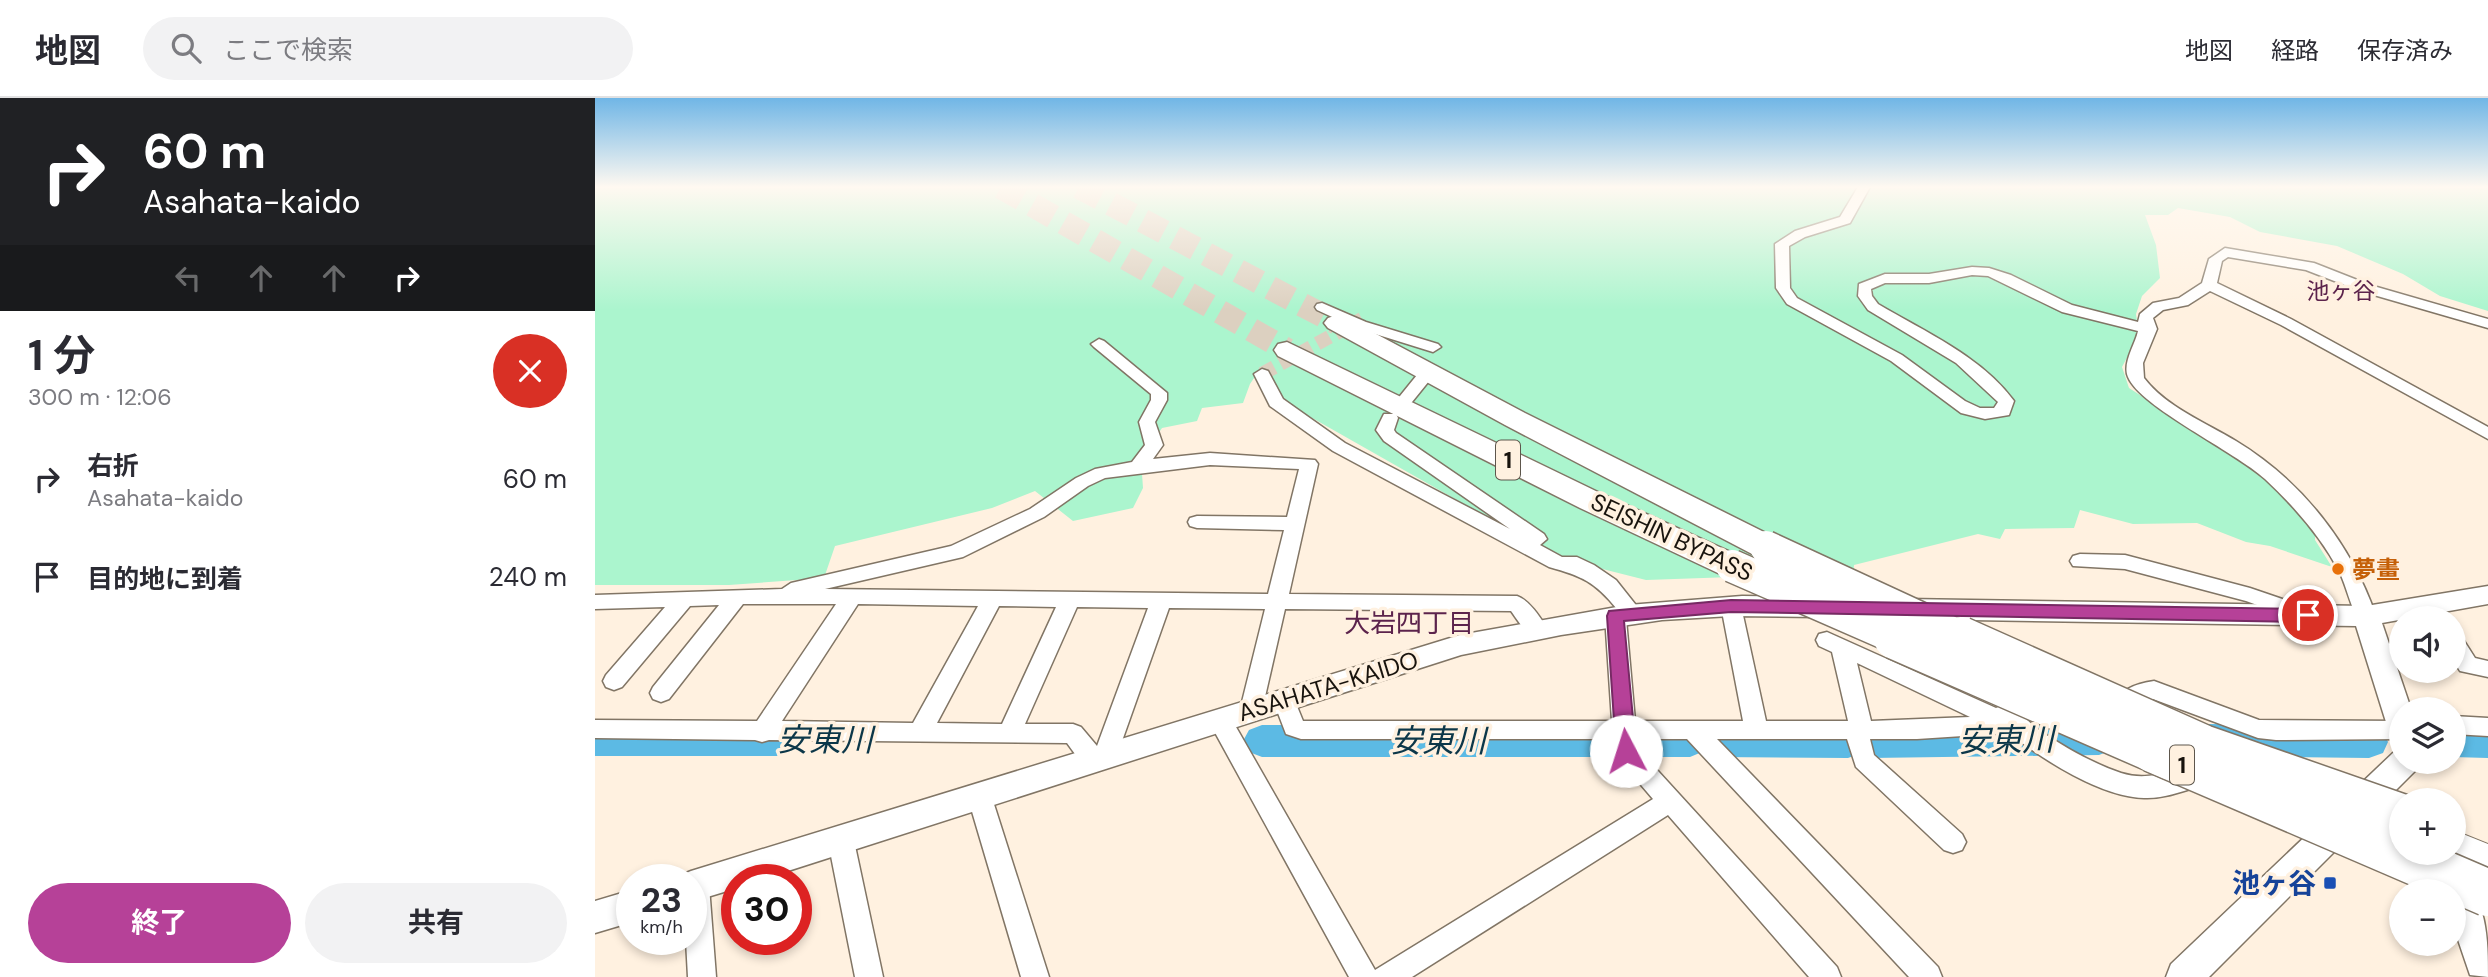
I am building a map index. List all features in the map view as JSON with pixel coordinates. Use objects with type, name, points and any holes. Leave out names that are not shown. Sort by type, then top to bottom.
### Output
[{"type":"highway","name":"SEISHIN BYPASS","points":[[1340,317],[1515,419],[1766,547],[2217,762],[2389,825]]},
{"type":"highway","name":"SEISHIN BYPASS","points":[[1287,350],[1591,501],[1732,566],[2449,879]]},
{"type":"highway","name":"1","points":[[1900,609],[1916,636],[1962,667],[2007,706],[2348,794],[2389,810]]},
{"type":"highway","name":"1","points":[[2217,762],[2346,820],[2452,879]]},
{"type":"highway","name":"1","points":[[2346,820],[2389,827]]},
{"type":"highway","points":[[2466,841],[2488,849]]},
{"type":"street","points":[[1819,228],[1782,244],[1783,288],[1793,301],[1889,353],[1915,369],[1935,389],[1965,408],[1981,414],[2003,411],[2006,401],[1959,358],[1873,307],[1865,296],[1864,287],[1877,278],[1929,279],[1971,270],[1987,271],[2003,276],[2065,308],[2149,329]]},
{"type":"street","points":[[2393,697],[2347,568],[2312,516],[2258,464],[2216,434],[2153,396],[2137,381],[2133,367],[2149,329],[2145,317],[2158,306],[2183,302],[2209,285],[2216,259],[2225,252],[2309,266],[2365,288],[2488,324]]},
{"type":"street","points":[[2209,285],[2286,322],[2488,434]]},
{"type":"street","points":[[1340,317],[1361,325],[1429,363]]},
{"type":"street","points":[[1340,317],[1428,342],[1429,363],[1406,399]]},
{"type":"street","points":[[1099,344],[1159,393],[1159,400],[1147,422],[1154,445],[1138,467]]},
{"type":"street","points":[[1262,374],[1261,378],[1276,402],[1339,447],[1556,562],[1587,570]]},
{"type":"street","points":[[1390,418],[1385,429],[1390,437],[1509,522],[1609,585],[1624,615],[1626,751],[1827,977]]},
{"type":"street","points":[[764,596],[942,557],[1037,513],[1081,482],[1101,473],[1210,459],[1309,464],[1251,710]]},
{"type":"street","points":[[1197,522],[1294,524]]},
{"type":"street","points":[[2080,561],[2125,562],[2250,595],[2308,615]]},
{"type":"street","name":"ASAHATA-KAIDO","points":[[2451,606],[2488,595]]},
{"type":"street","points":[[595,602],[764,596],[1517,604],[1537,628]]},
{"type":"street","points":[[661,693],[737,597]]},
{"type":"street","points":[[762,733],[852,597]]},
{"type":"street","points":[[614,681],[684,599]]},
{"type":"street","points":[[919,734],[992,599]]},
{"type":"street","points":[[1009,734],[1070,599]]},
{"type":"street","points":[[595,729],[762,733],[1073,734],[1100,760],[1161,600]]},
{"type":"street","points":[[1731,606],[1756,730]]},
{"type":"street","name":"ASAHATA-KAIDO","points":[[707,882],[1460,645],[1537,628],[1624,615],[1731,606],[2389,614]]},
{"type":"street","points":[[2007,706],[1999,650],[2004,631],[2014,621],[2032,611]]},
{"type":"street","points":[[1953,842],[1864,760],[1859,730],[1834,643],[2007,706],[2059,755],[2121,783],[2141,788],[2217,762]]},
{"type":"street","points":[[2466,662],[2469,666],[2488,669]]},
{"type":"street","points":[[2126,702],[2144,691],[2154,691],[2246,726],[2276,732],[2389,730]]},
{"type":"street","points":[[1284,700],[1294,727],[1301,730],[1917,730],[2007,706]]},
{"type":"street","points":[[1220,720],[1364,977]]},
{"type":"street","points":[[2466,726],[2488,727]]},
{"type":"street","points":[[1693,730],[1928,977]]},
{"type":"street","points":[[2184,977],[2392,774]]},
{"type":"street","points":[[980,798],[1035,977]]},
{"type":"street","points":[[1386,977],[1670,801]]},
{"type":"street","points":[[841,841],[869,977]]},
{"type":"street","points":[[2466,890],[2488,975]]},
{"type":"street","points":[[595,917],[616,911]]},
{"type":"street","points":[[700,955],[702,977]]},
{"type":"green space","points":[[595,228],[2150,228],[2156,245],[2160,278],[2142,296],[2136,314],[2139,335],[2122,367],[2129,388],[2280,485],[2315,530],[2315,540],[2332,567],[2270,546],[2246,542],[2197,523],[2133,524],[2080,510],[2074,528],[2005,529],[2000,539],[1978,534],[1854,565],[1850,621],[1732,577],[1646,580],[1559,558],[1284,402],[1269,375],[1260,369],[1250,384],[1243,403],[1202,408],[1197,421],[1162,428],[1141,459],[1143,488],[1133,508],[1073,521],[1035,491],[992,508],[835,546],[824,578],[729,585],[595,585]]},
{"type":"green space","points":[[2252,228],[2488,228],[2488,311],[2440,296],[2403,274],[2337,246],[2260,232]]},
{"type":"waterway","name":"安東川","points":[[1870,742],[2099,739]]},
{"type":"waterway","name":"安東川","points":[[595,740],[779,740]]},
{"type":"waterway","name":"安東川","points":[[2209,740],[2369,742]]},
{"type":"waterway","name":"安東川","points":[[1262,741],[1614,741]]},
{"type":"waterway","name":"安東川","points":[[1635,741],[1690,741]]},
{"type":"waterway","name":"安東川","points":[[1715,741],[1848,742]]},
{"type":"waterway","name":"安東川","points":[[2466,741],[2488,742]]},
{"type":"tunnel","points":[[1073,228],[1287,350]]},
{"type":"tunnel","points":[[1157,228],[1337,323]]},
{"type":"tunnel","points":[[1262,374],[1362,319]]},
{"type":"place","name":"夢畫","points":[[2338,569]]},
{"type":"place","name":"池ヶ谷","points":[[2330,883]]},
{"type":"district","name":"池ヶ谷","points":[[2341,291]]},
{"type":"district","name":"大岩四丁目","points":[[1409,623]]},
{"type":"route","points":[[1626,751],[1615,616],[1731,606],[2308,615]]}]
